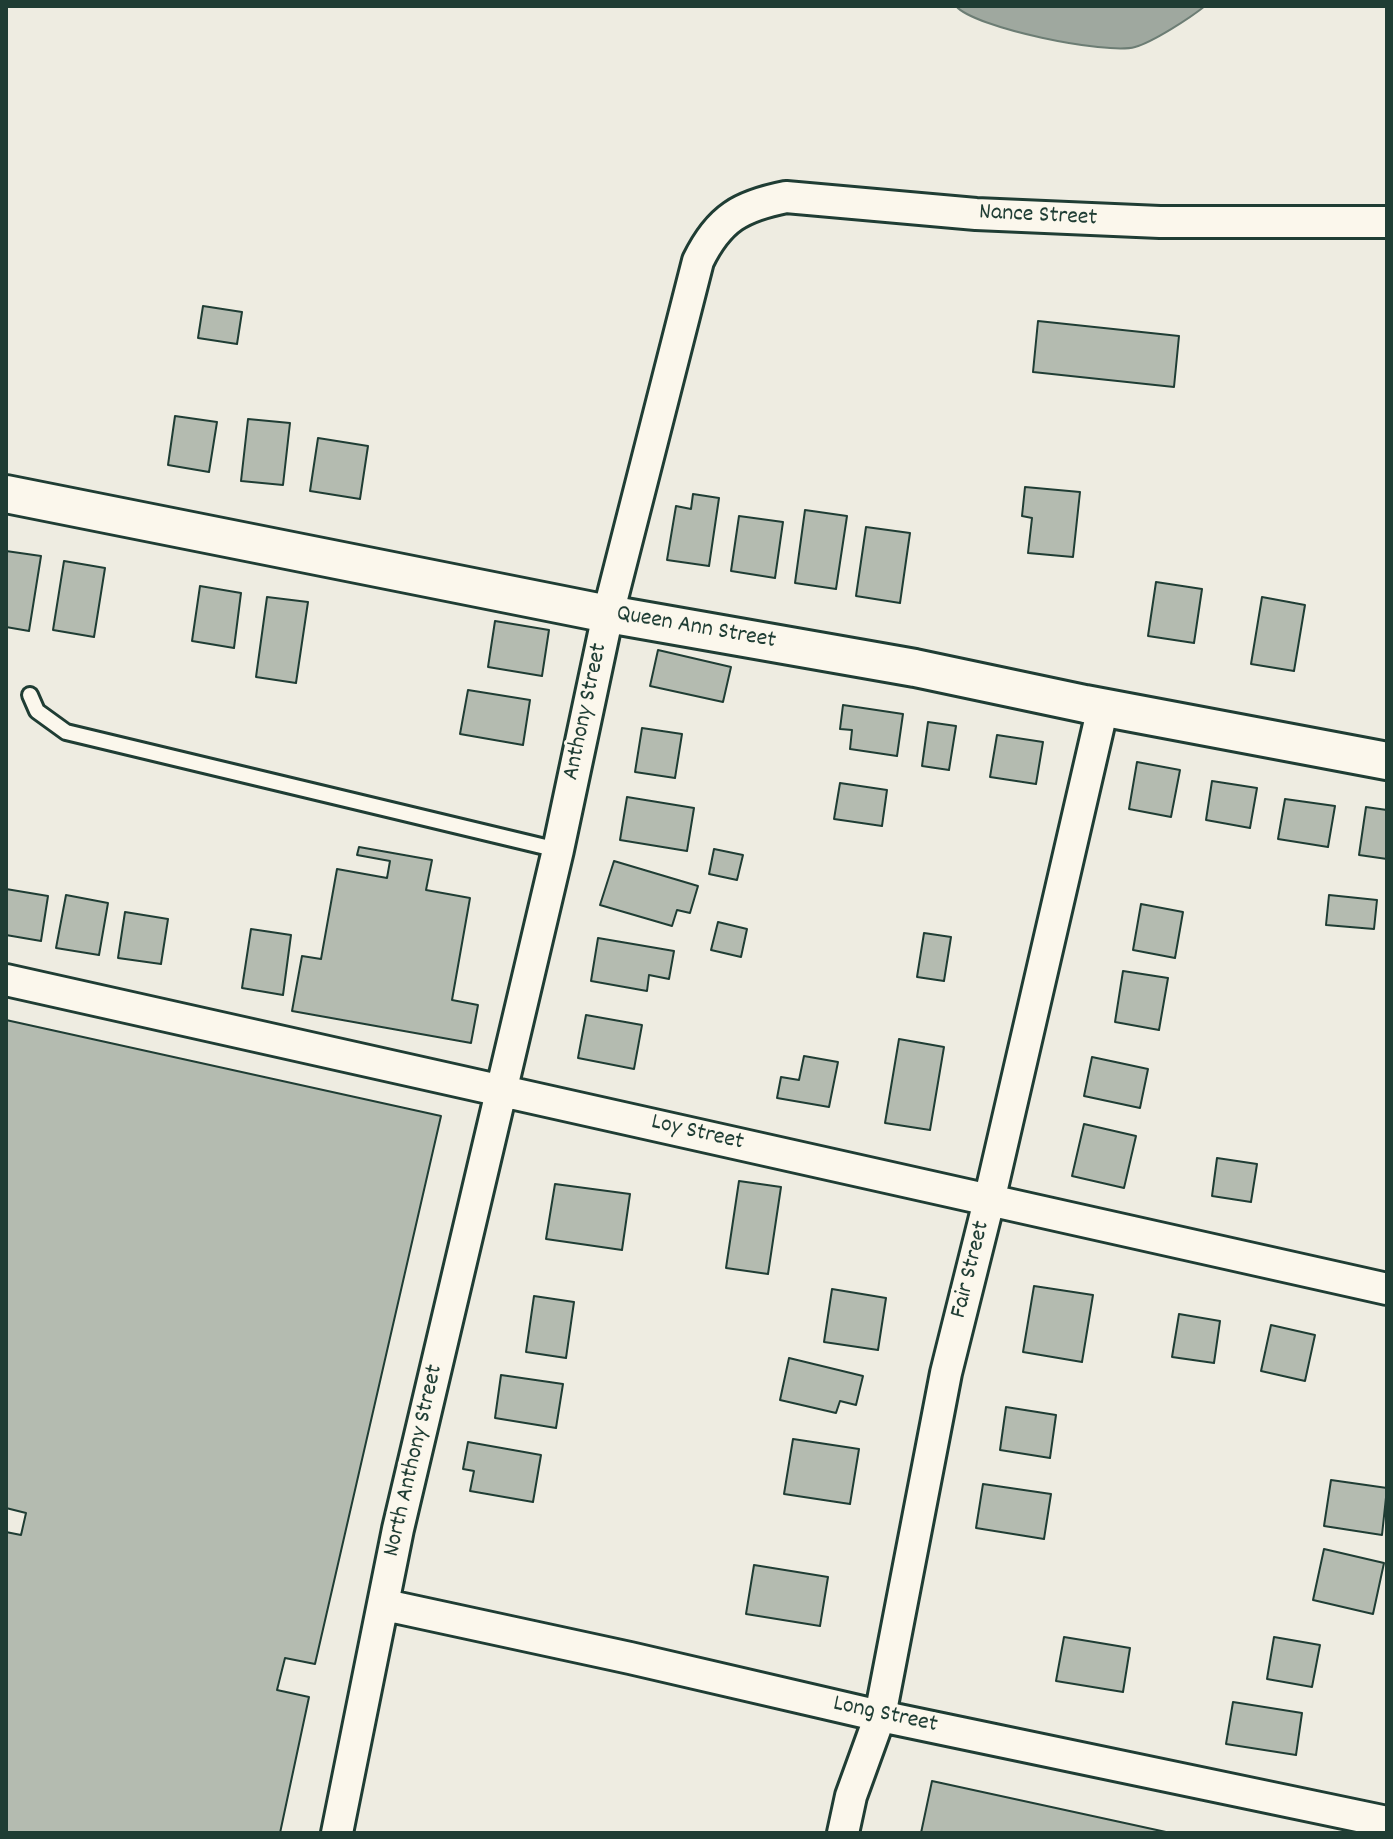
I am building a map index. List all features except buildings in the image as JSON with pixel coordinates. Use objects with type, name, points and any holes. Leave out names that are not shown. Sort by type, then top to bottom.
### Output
[{"type":"street","name":"Nance Street","points":[[706,243],[728,219],[755,203],[786,197],[976,214],[1145,222],[1387,222]]},
{"type":"street","name":"Anthony Street","points":[[500,1090],[558,850],[608,614],[698,261],[706,243]]},
{"type":"street","name":"Queen Ann Street","points":[[6,494],[608,614],[915,668],[1387,761]]},
{"type":"street","name":"Fair Street","points":[[843,1833],[851,1796],[880,1716],[946,1373],[1103,707]]},
{"type":"street","name":"Loy Street","points":[[6,980],[1387,1289]]},
{"type":"street","name":"North Anthony Street","points":[[337,1833],[398,1529],[500,1090]]},
{"type":"street","name":"Long Street","points":[[385,1605],[880,1716],[1387,1822]]},
{"type":"lane","points":[[30,695],[37,711],[66,732],[558,850]]},
{"type":"shaded area","points":[[956,6],[1205,6],[1151,40],[1135,47],[1120,48],[1071,43],[1013,31],[988,23]]}]
